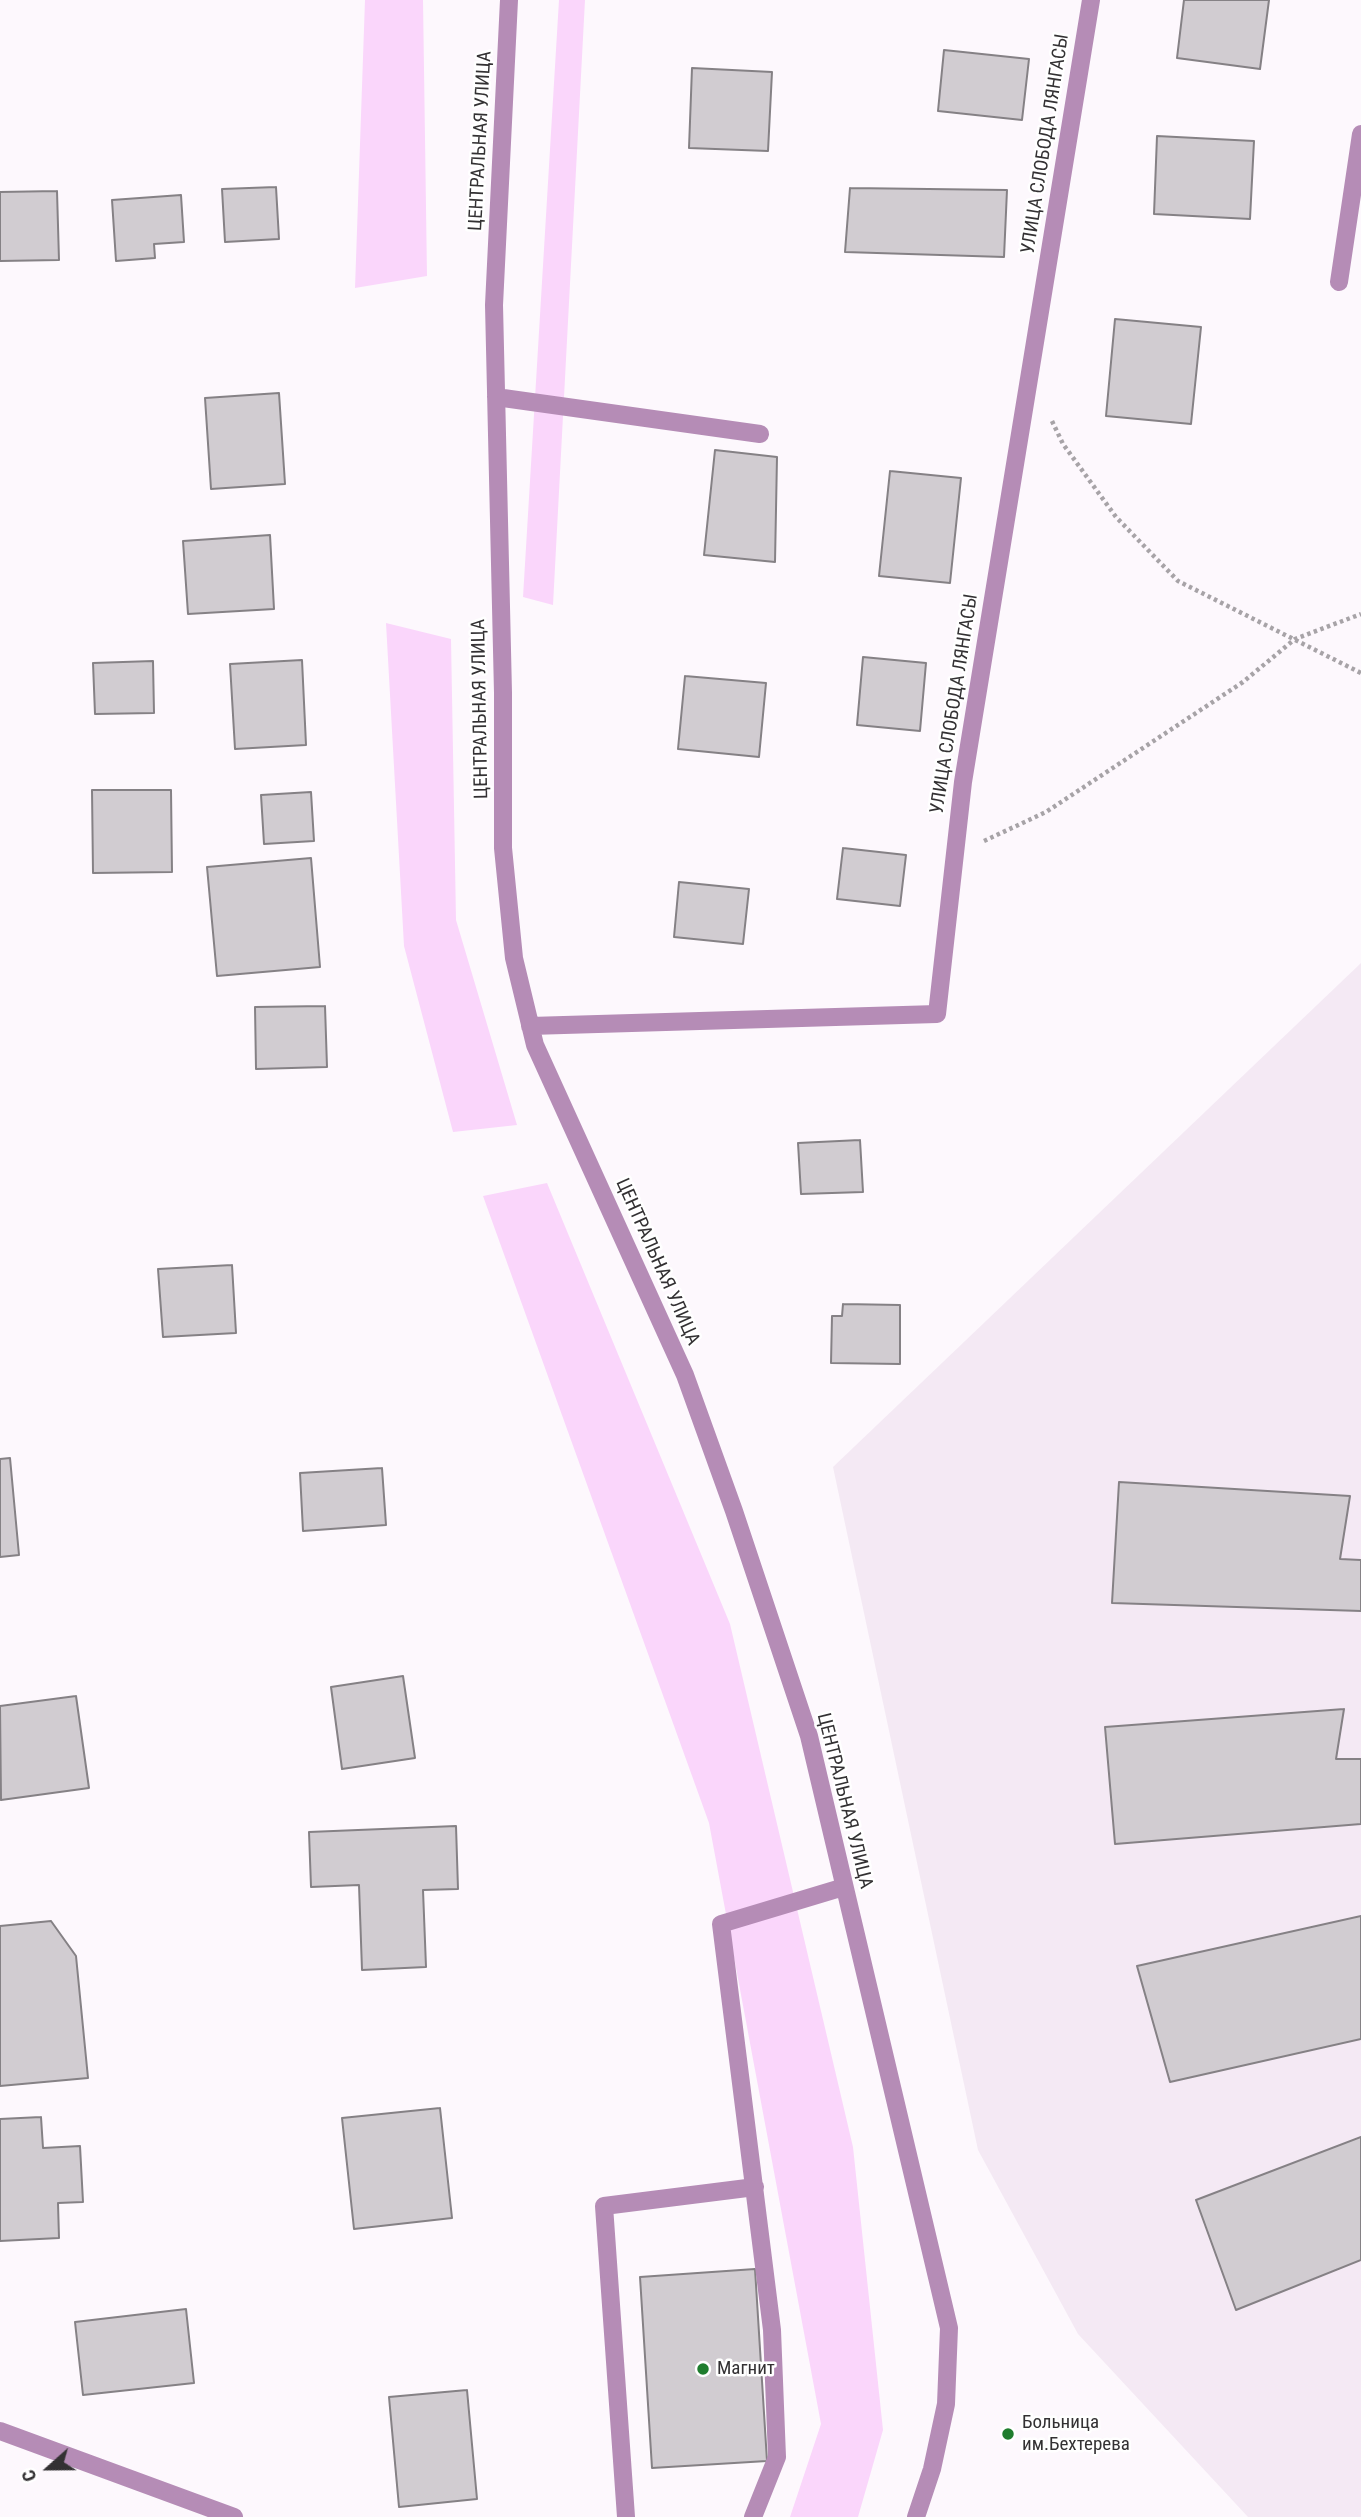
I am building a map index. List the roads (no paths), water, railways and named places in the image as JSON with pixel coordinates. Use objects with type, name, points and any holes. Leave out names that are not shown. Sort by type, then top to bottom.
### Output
[{"type":"street","name":"ЦЕНТРАЛЬНАЯ УЛИЦА","points":[[509,0],[494,305],[503,693],[503,848],[514,958],[535,1045],[685,1375],[734,1511],[808,1736],[948,2328],[946,2404],[932,2469],[916,2517]]},
{"type":"street","name":"УЛИЦА СЛОБОДА ЛЯНГАСЫ","points":[[530,1026],[937,1014],[963,782],[1091,0]]},
{"type":"street","points":[[1339,282],[1361,134]]},
{"type":"street","points":[[496,397],[760,434]]},
{"type":"street","points":[[754,2517],[778,2457],[772,2330],[721,1924],[844,1887]]},
{"type":"street","points":[[626,2517],[604,2206],[755,2187]]},
{"type":"street","points":[[0,2431],[234,2517]]},
{"type":"place","name":"Магнит","points":[[703,2369]]},
{"type":"place","name":"Больница им.Бехтерева","points":[[1008,2434]]}]
